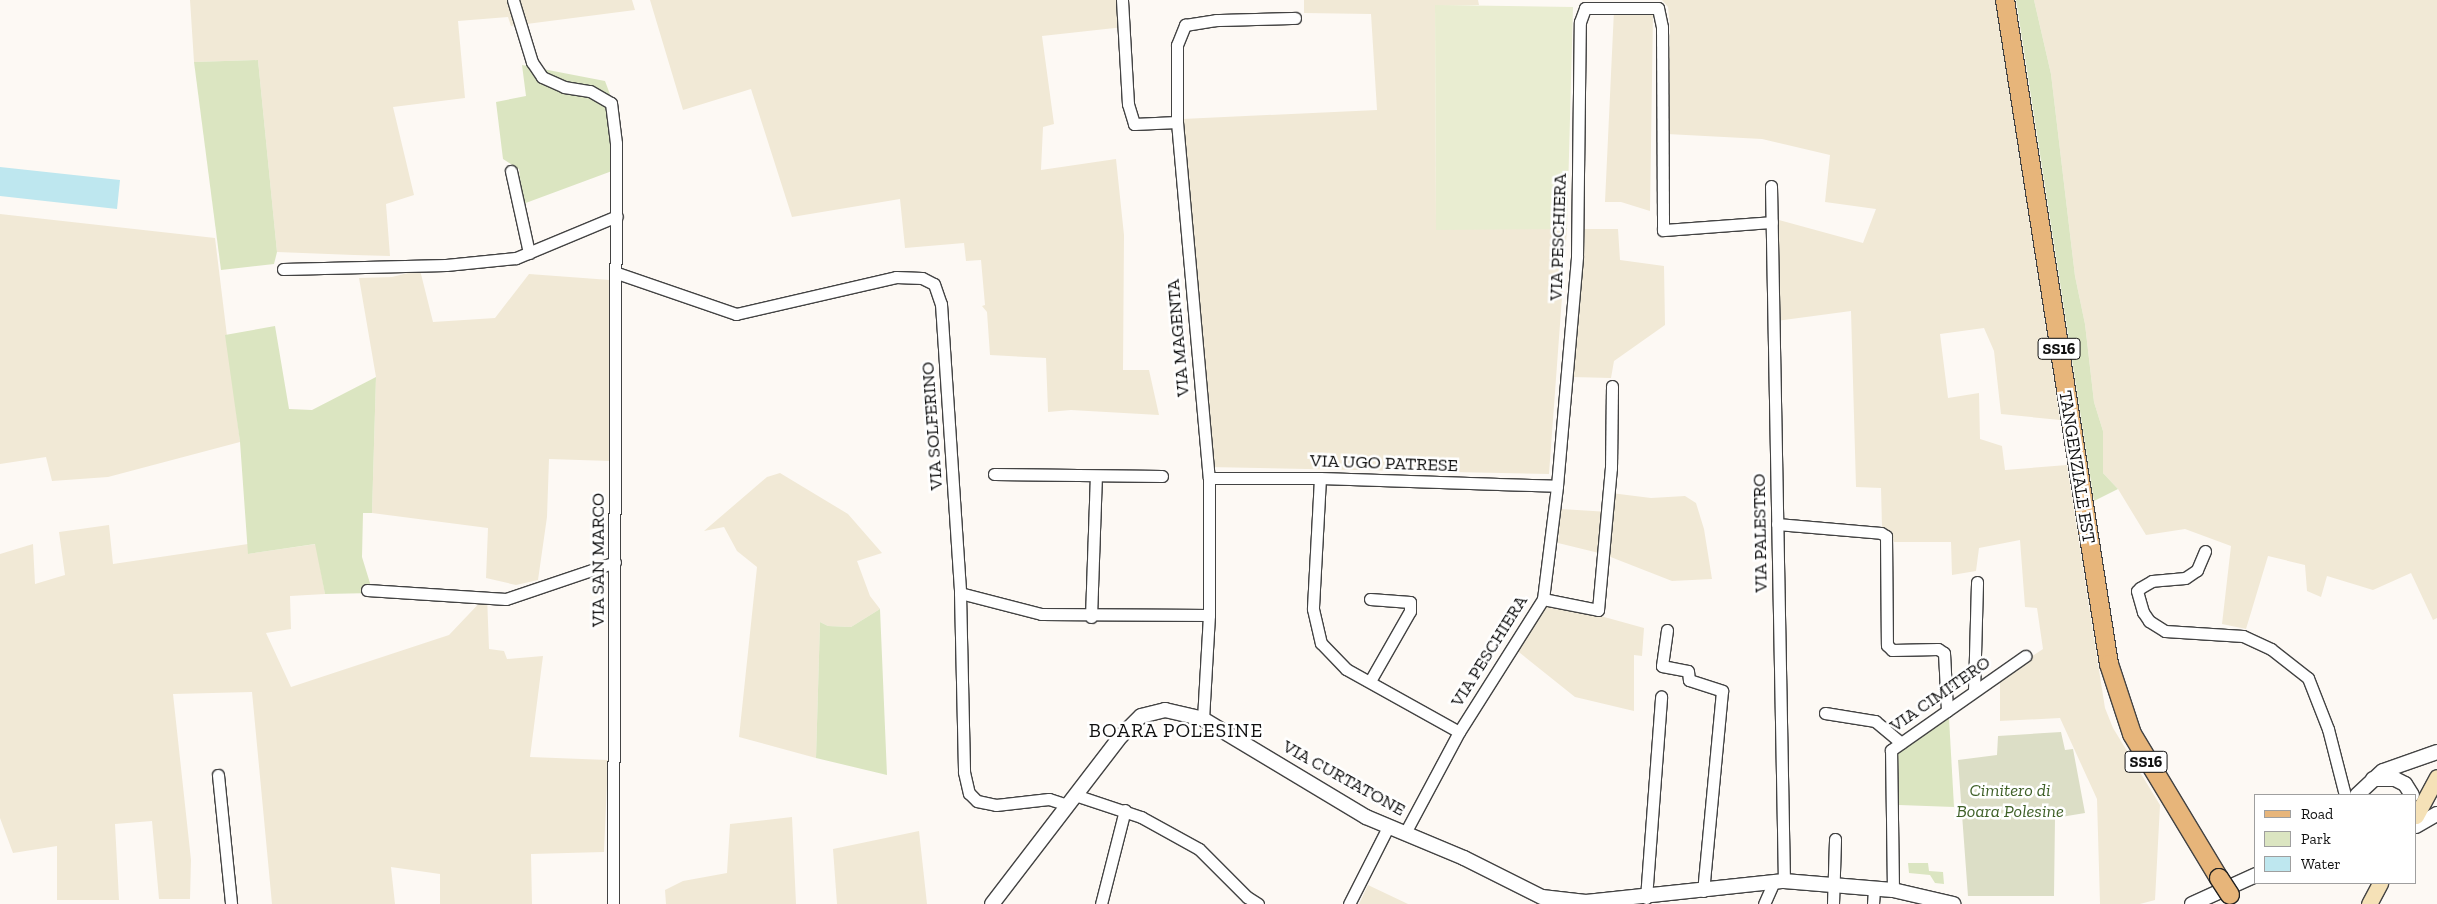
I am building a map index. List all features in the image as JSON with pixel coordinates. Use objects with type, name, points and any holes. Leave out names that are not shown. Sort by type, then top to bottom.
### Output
[{"type":"main road","name":"TANGENZIALE EST","points":[[2004,0],[2109,664],[2120,707],[2135,741],[2233,900]]},
{"type":"main road","points":[[2417,814],[2437,777]]},
{"type":"main road","points":[[2369,904],[2379,884]]},
{"type":"street","name":"VIA SAN MARCO","points":[[514,0],[532,62],[542,77],[564,87],[590,91],[611,103],[616,143],[617,273],[613,904]]},
{"type":"street","points":[[1122,0],[1128,104],[1134,124],[1176,122]]},
{"type":"street","name":"VIA PESCHIERA","points":[[1405,833],[1459,732],[1543,599],[1557,486],[1577,256],[1580,22],[1585,8],[1658,8],[1662,27],[1663,230],[1772,222]]},
{"type":"street","name":"VIA MAGENTA","points":[[1203,719],[1209,615],[1209,478],[1176,122],[1177,46],[1185,25],[1216,20],[1295,18]]},
{"type":"street","points":[[511,172],[529,253]]},
{"type":"street","name":"VIA PALESTRO","points":[[1771,186],[1777,524],[1779,881]]},
{"type":"street","points":[[283,269],[446,265],[516,258],[616,216]]},
{"type":"street","name":"VIA SOLFERINO","points":[[617,273],[736,314],[896,277],[922,278],[934,284],[941,304],[960,593],[964,772],[970,793],[977,801],[990,804],[1053,799],[1071,800],[1125,810],[1199,849],[1247,897],[1258,904]]},
{"type":"street","points":[[1543,599],[1598,610],[1610,468],[1612,386]]},
{"type":"street","points":[[994,474],[1162,476]]},
{"type":"street","points":[[1091,616],[1096,476]]},
{"type":"street","name":"VIA UGO PATRESE","points":[[1209,478],[1320,478],[1557,486]]},
{"type":"street","points":[[1320,478],[1315,626],[1321,643],[1335,660],[1459,732]]},
{"type":"street","points":[[1777,524],[1881,533],[1886,536],[1887,645],[1892,650],[1938,649],[1944,653],[1947,711]]},
{"type":"street","points":[[2205,551],[2197,570],[2185,578],[2152,581],[2140,588],[2138,596],[2143,612],[2149,621],[2164,631],[2244,636],[2271,649],[2308,678],[2328,729],[2344,794]]},
{"type":"street","points":[[367,590],[506,599],[615,562]]},
{"type":"street","points":[[1974,691],[1977,582]]},
{"type":"street","points":[[960,593],[1041,614],[1091,616],[1209,615]]},
{"type":"street","points":[[1370,599],[1410,602],[1410,610],[1370,682]]},
{"type":"street","points":[[1667,630],[1662,666],[1688,671],[1689,680],[1722,692],[1704,891]]},
{"type":"street","name":"VIA CIMITERO","points":[[1893,890],[1892,750],[2025,656]]},
{"type":"street","points":[[1646,898],[1662,697]]},
{"type":"street","name":"VIA CURTATONE","points":[[992,904],[1121,736],[1142,716],[1165,710],[1203,719],[1327,795],[1388,827],[1464,858],[1542,897],[1586,902],[1646,898],[1779,881],[1835,883],[1893,890],[1953,904]]},
{"type":"street","points":[[1825,713],[1876,721],[1901,743]]},
{"type":"street","points":[[2358,794],[2372,779],[2383,771],[2437,752]]},
{"type":"street","points":[[218,775],[231,904]]},
{"type":"street","points":[[2372,779],[2395,779],[2405,784],[2411,794]]},
{"type":"street","points":[[1101,904],[1125,810]]},
{"type":"street","points":[[2417,825],[2437,814]]},
{"type":"street","points":[[1349,904],[1388,827]]},
{"type":"street","points":[[1833,904],[1835,839]]},
{"type":"street","points":[[2192,904],[2254,876]]},
{"type":"street","points":[[1764,904],[1779,881]]},
{"type":"street","points":[[1872,904],[1874,888]]},
{"type":"shaded area","points":[[190,0],[632,0],[635,10],[511,26],[508,17],[458,21],[465,98],[393,107],[414,195],[386,204],[390,256],[277,252],[258,60],[194,62]]},
{"type":"shaded area","points":[[650,0],[1123,0],[1124,27],[1042,36],[1054,124],[1043,127],[1041,170],[1116,159],[1124,235],[1123,370],[1149,370],[1159,415],[1071,410],[1048,412],[1046,358],[990,355],[987,312],[982,306],[985,305],[981,260],[966,261],[964,243],[905,248],[900,199],[792,217],[751,89],[683,110]]},
{"type":"shaded area","points":[[1304,0],[1478,0],[1479,5],[1435,6],[1436,229],[1567,229],[1549,474],[1208,467],[1182,119],[1377,110],[1371,14],[1304,13]]},
{"type":"shaded area","points":[[1662,0],[1995,0],[2060,420],[2001,414],[1994,351],[1984,328],[1940,334],[1948,398],[1979,393],[1980,439],[2002,446],[2005,470],[2067,465],[2105,708],[2113,728],[2160,805],[2155,900],[2140,904],[2100,904],[2097,799],[2060,718],[2000,721],[2000,677],[2043,649],[2037,608],[2025,607],[2020,540],[1979,548],[1976,571],[1952,575],[1951,542],[1894,542],[1890,533],[1882,527],[1881,488],[1856,487],[1851,311],[1777,321],[1772,218],[1863,243],[1876,209],[1825,202],[1830,155],[1762,139],[1667,134],[1670,26],[1668,7]]},
{"type":"shaded area","points":[[2034,0],[2437,0],[2437,618],[2433,620],[2411,573],[2373,590],[2327,576],[2321,597],[2307,591],[2305,565],[2268,556],[2246,629],[2222,624],[2231,546],[2185,529],[2146,535],[2118,489],[2103,473],[2103,431],[2094,402],[2085,324],[2075,276],[2051,74]]},
{"type":"shaded area","points":[[1614,10],[1653,13],[1650,211],[1621,202],[1605,202]]},
{"type":"shaded area","points":[[0,214],[215,238],[240,442],[108,477],[52,481],[46,457],[0,464]]},
{"type":"shaded area","points":[[1582,229],[1618,229],[1620,260],[1664,266],[1665,325],[1614,361],[1611,378],[1572,377]]},
{"type":"shaded area","points":[[420,270],[433,322],[495,318],[529,274],[610,280],[610,461],[549,459],[547,517],[538,580],[516,585],[486,578],[488,528],[372,513],[376,377],[359,278],[392,277]]},
{"type":"shaded area","points":[[780,473],[848,514],[882,553],[857,561],[870,596],[880,609],[851,627],[828,626],[820,622],[816,758],[739,737],[757,567],[737,551],[724,527],[704,531],[767,477]]},
{"type":"shaded area","points":[[1611,493],[1651,498],[1685,496],[1696,503],[1704,529],[1712,579],[1672,581],[1603,554],[1558,543],[1561,509],[1609,512]]},
{"type":"shaded area","points":[[109,525],[113,564],[248,544],[248,554],[316,544],[325,594],[290,596],[291,629],[266,633],[291,687],[449,635],[487,595],[489,649],[504,651],[507,659],[543,656],[530,757],[608,760],[604,852],[531,854],[532,904],[440,904],[440,874],[391,867],[395,904],[272,904],[252,692],[173,694],[191,860],[190,899],[159,899],[152,821],[115,824],[119,900],[57,900],[57,846],[13,853],[0,818],[0,554],[33,544],[35,584],[65,575],[59,532]]},
{"type":"shaded area","points":[[1550,602],[1644,628],[1642,656],[1634,655],[1634,711],[1575,697],[1515,649]]},
{"type":"shaded area","points":[[792,817],[796,904],[666,904],[665,890],[683,881],[727,873],[730,824]]},
{"type":"shaded area","points":[[919,831],[927,904],[837,904],[833,849]]},
{"type":"shaded area","points":[[1368,885],[1408,904],[1359,904]]},
{"type":"green space","points":[[2016,0],[2034,0],[2051,74],[2075,276],[2085,324],[2094,402],[2103,431],[2103,473],[2118,489],[2094,501]]},
{"type":"green space","points":[[1435,5],[1573,7],[1567,229],[1436,230]]},
{"type":"green space","points":[[258,60],[277,252],[274,264],[221,270],[194,62]]},
{"type":"green space","points":[[522,65],[605,81],[614,105],[612,171],[523,204],[519,169],[503,159],[496,102],[526,96]]},
{"type":"green space","points":[[275,326],[289,409],[312,410],[376,377],[372,513],[363,513],[362,557],[373,593],[325,594],[315,544],[248,554],[240,442],[225,335]]},
{"type":"green space","points":[[880,609],[887,775],[816,758],[820,622],[828,626],[851,627]]},
{"type":"green space","points":[[1949,718],[1954,807],[1899,805],[1898,752]]},
{"type":"green space","name":"Cimitero di Boara Polesine","points":[[2061,732],[2065,750],[2073,749],[2085,813],[2055,818],[2054,896],[1968,896],[1958,760],[1997,755],[1998,736]]},
{"type":"green space","points":[[1908,863],[1928,863],[1929,871],[1943,872],[1944,884],[1935,883],[1930,875],[1909,873]]},
{"type":"water","points":[[0,167],[120,180],[117,209],[0,196]]},
{"type":"district","name":"BOARA POLESINE","points":[[1176,730]]}]
